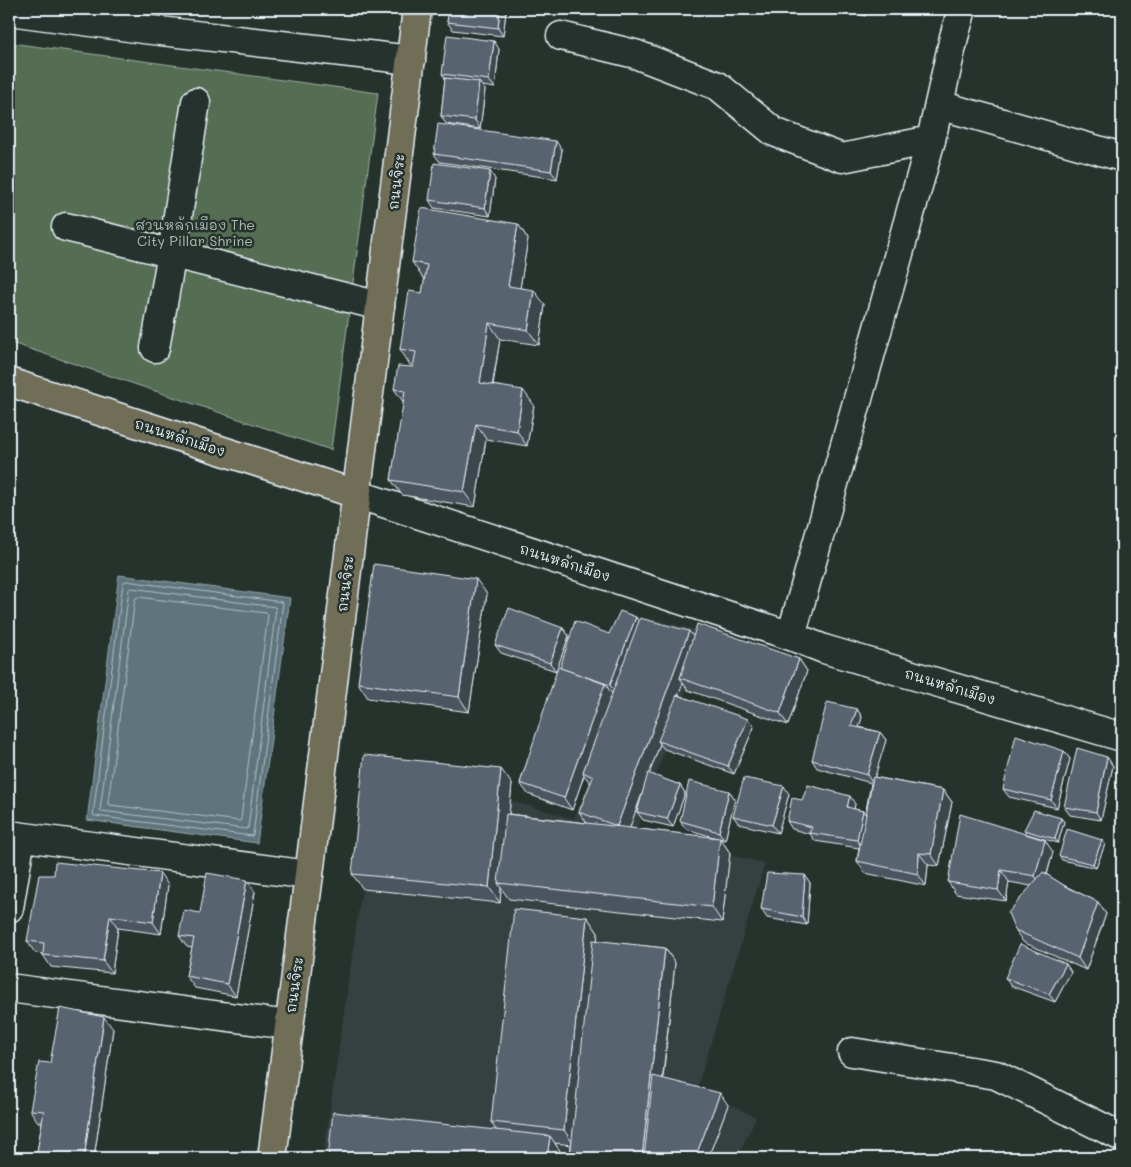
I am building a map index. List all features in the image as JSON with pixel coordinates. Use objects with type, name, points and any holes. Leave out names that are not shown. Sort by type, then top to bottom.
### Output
[{"type":"main road","name":"ถนนจิระ","points":[[272,1158],[417,9]]},
{"type":"main road","name":"ถนนหลักเมือง","points":[[9,382],[356,494]]},
{"type":"street","points":[[791,636],[931,140],[962,9]]},
{"type":"street","points":[[9,11],[143,29],[412,60]]},
{"type":"street","points":[[560,36],[635,54],[718,86],[774,132],[842,158],[931,140]]},
{"type":"street","points":[[154,348],[172,254],[196,102]]},
{"type":"street","points":[[939,105],[1122,157]]},
{"type":"street","points":[[66,227],[380,306]]},
{"type":"street","name":"ถนนหลักเมือง","points":[[356,494],[824,648],[1122,737]]},
{"type":"street","points":[[9,908],[15,836],[309,875]]},
{"type":"street","points":[[9,988],[288,1025]]},
{"type":"street","points":[[852,1052],[996,1075],[1122,1137]]},
{"type":"shaded area","points":[[654,619],[706,633],[635,835],[765,863],[697,1089],[756,1117],[737,1158],[323,1158],[380,763],[574,819]]},
{"type":"green space","name":"สวนหลักเมือง The City Pillar Shrine","points":[[11,43],[378,93],[331,450],[9,342],[9,58]]},
{"type":"water","points":[[119,575],[290,598],[257,843],[87,820]]},
{"type":"building","points":[[449,9],[500,9],[498,28],[447,22]]},
{"type":"building","points":[[447,35],[494,41],[489,80],[442,74]]},
{"type":"building","points":[[445,78],[479,82],[475,120],[441,116]]},
{"type":"building","points":[[438,124],[556,141],[551,171],[434,154]]},
{"type":"building","points":[[434,163],[490,171],[485,208],[429,200]]},
{"type":"building","points":[[421,208],[518,224],[508,286],[534,290],[528,330],[489,323],[480,383],[523,390],[517,431],[476,424],[464,492],[391,480],[405,391],[394,389],[398,366],[413,367],[416,352],[400,349],[409,291],[422,293],[427,265],[412,262]]},
{"type":"building","points":[[374,564],[476,579],[459,697],[358,683]]},
{"type":"building","points":[[509,608],[563,628],[550,663],[495,645]]},
{"type":"building","points":[[620,611],[636,617],[610,685],[560,668],[575,621],[609,634]]},
{"type":"building","points":[[640,618],[689,631],[617,826],[579,812],[593,777],[583,772]]},
{"type":"building","points":[[697,624],[799,659],[780,713],[680,678]]},
{"type":"building","points":[[558,667],[605,684],[564,798],[520,783]]},
{"type":"building","points":[[677,695],[748,719],[728,766],[658,741]]},
{"type":"building","points":[[827,702],[857,709],[851,726],[880,732],[867,775],[812,760]]},
{"type":"building","points":[[1016,735],[1064,751],[1051,800],[1003,789]]},
{"type":"building","points":[[1077,748],[1107,757],[1096,812],[1064,807]]},
{"type":"building","points":[[364,755],[501,769],[489,887],[352,874]]},
{"type":"building","points":[[648,773],[680,785],[667,819],[637,812]]},
{"type":"building","points":[[873,777],[943,790],[931,854],[919,853],[918,874],[857,861]]},
{"type":"building","points":[[744,778],[784,786],[772,825],[733,816]]},
{"type":"building","points":[[689,781],[729,791],[719,832],[680,821]]},
{"type":"building","points":[[808,785],[850,796],[847,807],[863,811],[857,840],[809,833],[812,827],[787,821],[792,798],[802,800]]},
{"type":"building","points":[[1034,810],[1061,818],[1055,839],[1024,830]]},
{"type":"building","points":[[506,814],[720,838],[712,907],[498,883]]},
{"type":"building","points":[[960,814],[1045,840],[1035,876],[1001,870],[998,890],[948,882]]},
{"type":"building","points":[[1067,829],[1102,840],[1093,864],[1059,856]]},
{"type":"building","points":[[55,862],[160,873],[153,922],[110,916],[103,961],[43,955],[44,943],[27,941],[39,875],[54,875]]},
{"type":"building","points":[[1043,872],[1065,886],[1098,902],[1078,958],[1015,930],[1008,913]]},
{"type":"building","points":[[207,873],[247,880],[227,984],[186,976],[194,938],[179,936],[184,910],[200,913]]},
{"type":"building","points":[[767,873],[805,875],[802,917],[761,909]]},
{"type":"building","points":[[514,909],[587,917],[564,1130],[491,1122]]},
{"type":"building","points":[[593,940],[665,948],[642,1158],[570,1158]]},
{"type":"building","points":[[1020,944],[1066,964],[1049,994],[1005,978]]},
{"type":"building","points":[[60,1008],[104,1017],[84,1158],[36,1158],[44,1111],[30,1110],[39,1062],[50,1063]]},
{"type":"building","points":[[653,1076],[720,1093],[695,1158],[644,1158]]},
{"type":"building","points":[[333,1112],[550,1136],[547,1158],[328,1158]]}]
